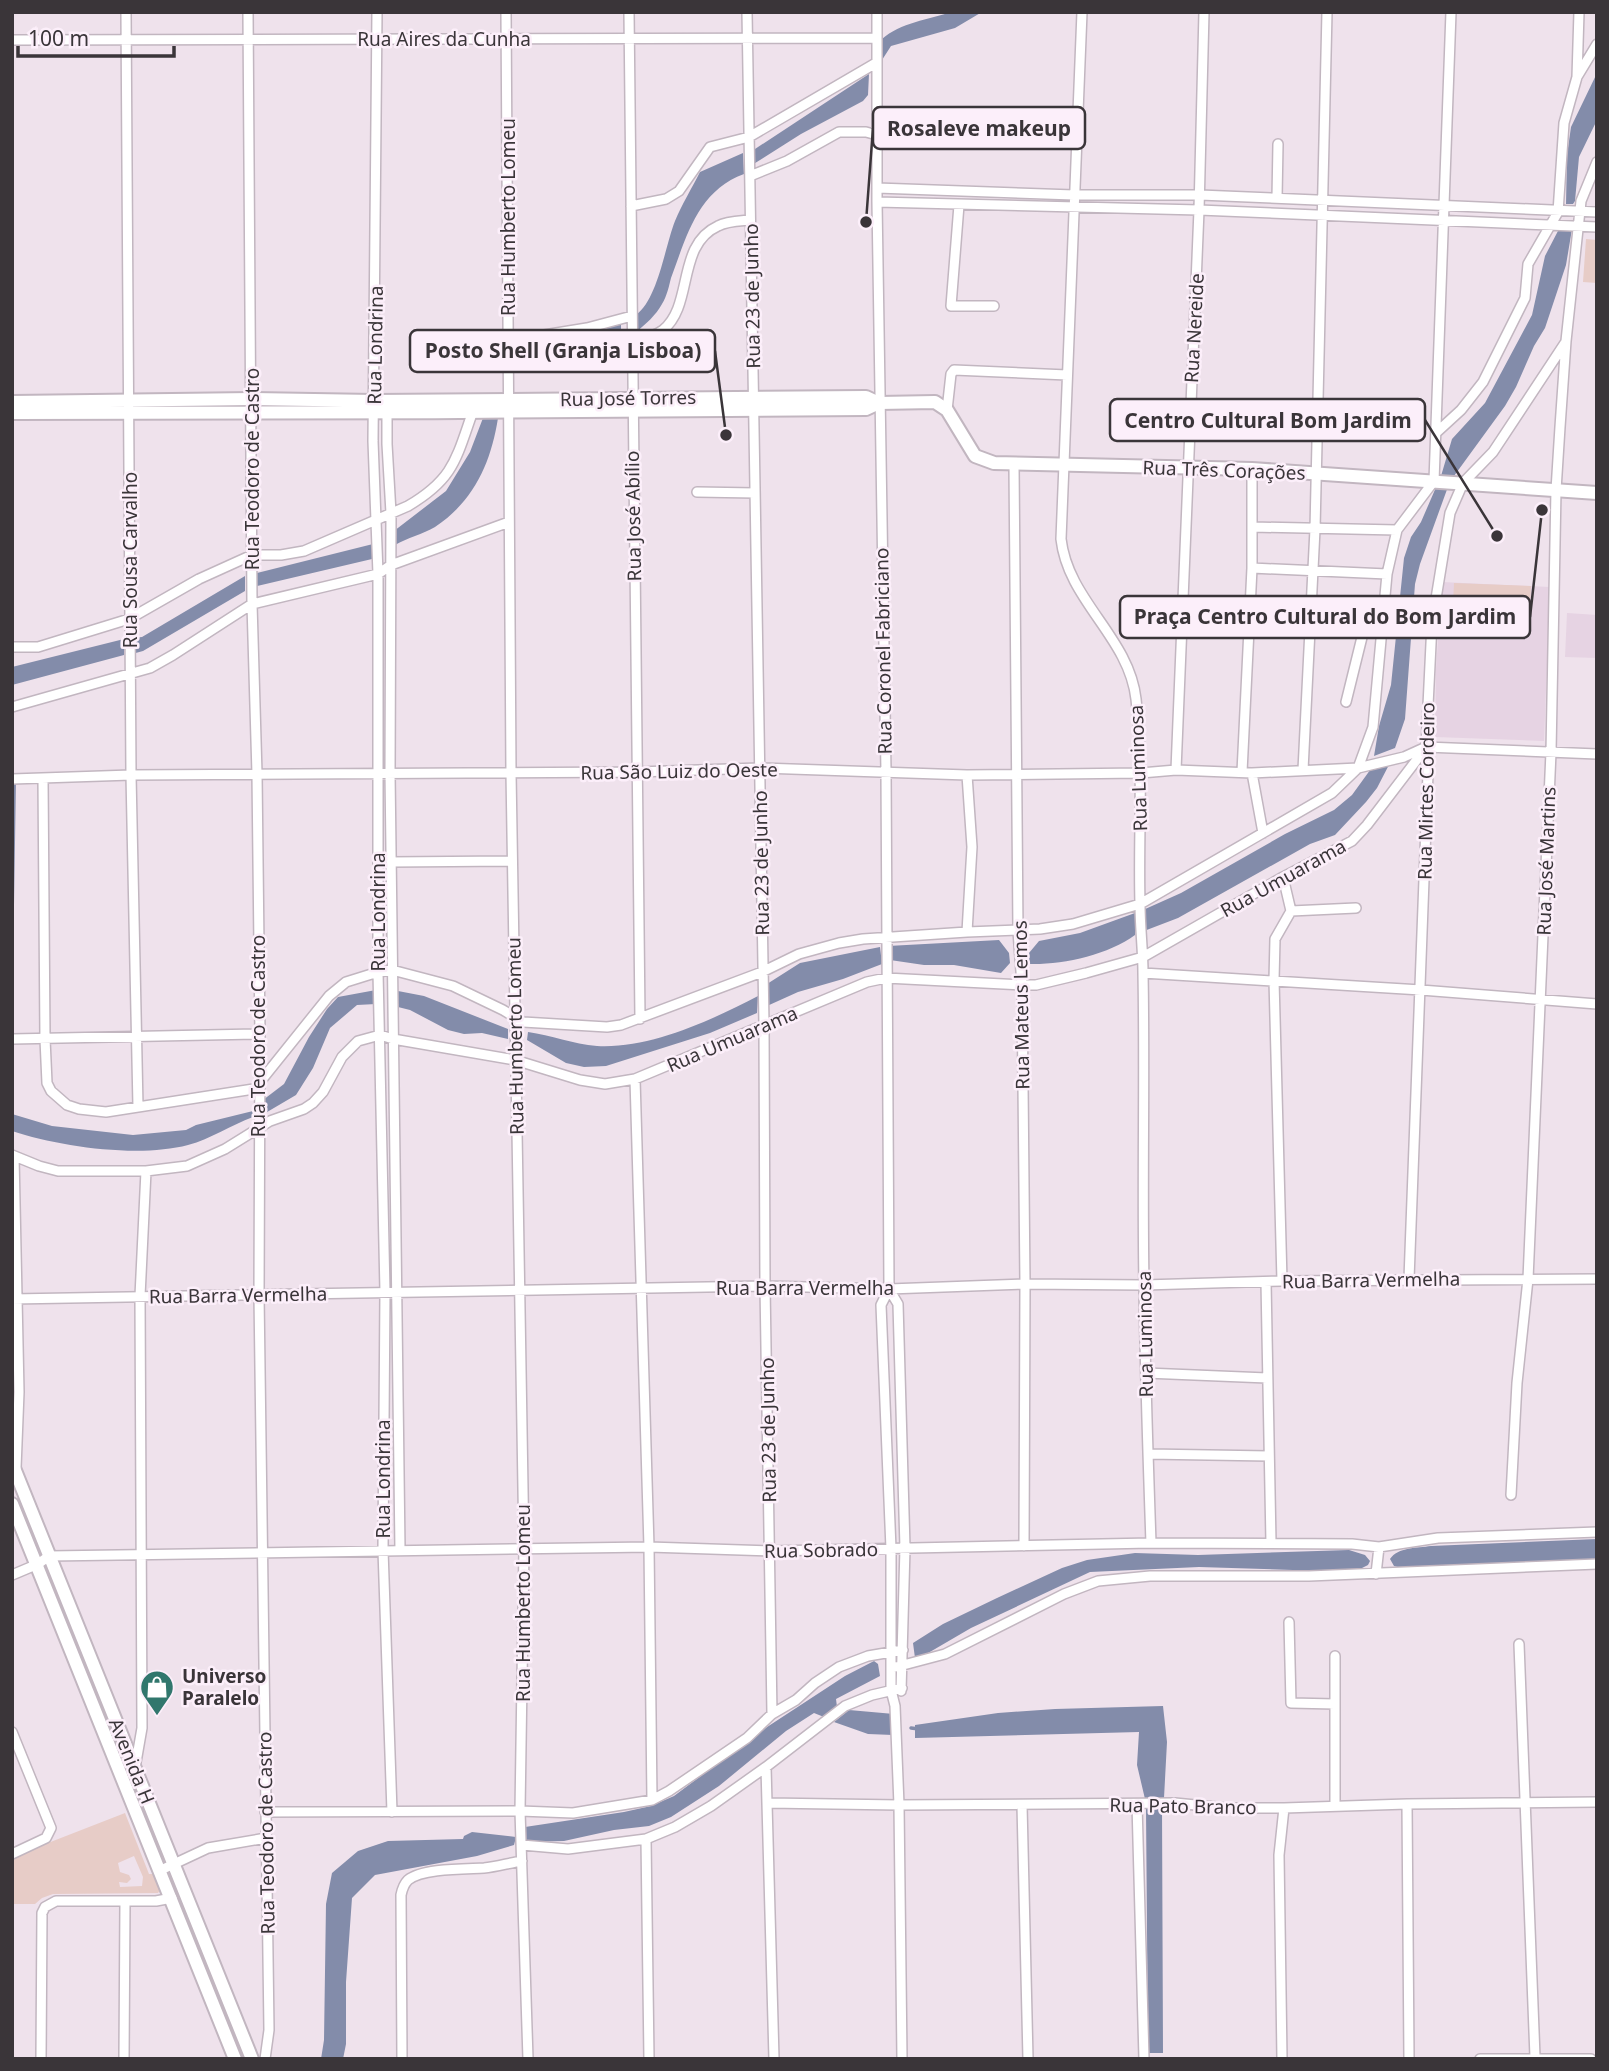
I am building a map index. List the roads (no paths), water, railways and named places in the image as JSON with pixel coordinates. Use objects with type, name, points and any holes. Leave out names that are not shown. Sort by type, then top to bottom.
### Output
[{"type":"street","name":"Rua Sousa Carvalho","points":[[126,12],[131,775],[138,1107]]},
{"type":"street","name":"Rua Teodoro de Castro","points":[[248,12],[252,604],[260,1034],[259,1295],[269,2030],[265,2059]]},
{"type":"street","name":"Rua Londrina","points":[[377,12],[381,407],[376,519],[378,972],[385,1292],[383,1550],[392,1812]]},
{"type":"street","name":"Rua Humberto Lomeu","points":[[506,12],[512,862],[524,1548],[520,1811],[528,2059]]},
{"type":"street","name":"Rua José Abílio","points":[[629,12],[640,1019]]},
{"type":"street","name":"Rua 23 de Junho","points":[[747,12],[764,1025],[772,1714]]},
{"type":"street","name":"Rua Coronel Fabriciano","points":[[877,12],[889,1289],[881,1305],[891,1549],[898,1651],[903,1666],[902,1688],[895,1706]]},
{"type":"street","name":"Rua Luminosa","points":[[1082,12],[1061,539],[1063,555],[1072,579],[1130,671],[1136,699],[1141,773],[1144,1285],[1150,1543]]},
{"type":"street","name":"Rua Nereide","points":[[1176,770],[1200,195],[1204,12]]},
{"type":"street","points":[[1303,770],[1315,529],[1326,12]]},
{"type":"street","points":[[43,778],[46,1070],[51,1091],[67,1105],[79,1109],[106,1112],[260,1085],[329,996],[346,982],[378,972],[392,970],[453,986],[503,1010],[523,1023],[607,1027],[640,1019],[762,972],[799,954],[839,943],[887,937],[1018,931],[1073,924],[1140,904],[1332,793],[1358,768],[1373,727],[1387,574],[1397,530],[1434,481],[1451,12]]},
{"type":"street","points":[[1437,432],[1461,410],[1483,382],[1525,298],[1526,268],[1558,212],[1562,134],[1577,78],[1579,12]]},
{"type":"street","name":"Rua Aires da Cunha","points":[[12,40],[877,38]]},
{"type":"street","points":[[1577,78],[1597,44]]},
{"type":"street","points":[[631,205],[673,196],[710,147],[749,137],[876,63]]},
{"type":"street","points":[[750,176],[787,161],[839,132],[866,132],[877,135]]},
{"type":"street","points":[[1277,198],[1278,144]]},
{"type":"street","name":"Rua José Martins","points":[[1511,1495],[1517,1384],[1528,1279],[1551,752],[1556,490],[1566,341],[1583,193],[1597,162]]},
{"type":"street","points":[[877,188],[1074,195],[1200,195],[1597,212]]},
{"type":"street","points":[[877,202],[1321,215],[1597,227]]},
{"type":"street","points":[[959,205],[951,306],[994,306]]},
{"type":"street","points":[[632,340],[651,337],[667,326],[679,302],[694,250],[704,235],[716,226],[750,220]]},
{"type":"street","points":[[507,341],[587,328],[632,316]]},
{"type":"street","name":"Rua Mirtes Cordeiro","points":[[1409,1279],[1428,773],[1426,747],[1432,623],[1440,565],[1450,513],[1463,483],[1493,452],[1566,341]]},
{"type":"street","points":[[879,403],[935,402],[947,410],[951,374],[954,370],[1067,375]]},
{"type":"street","name":"Rua José Torres","points":[[12,402],[252,412],[381,407],[754,404],[866,397],[879,403]]},
{"type":"street","name":"Rua José Torres","points":[[12,413],[252,398],[473,411],[509,406]]},
{"type":"street","name":"Rua Londrina","points":[[381,407],[387,444],[391,513],[390,773],[400,1550]]},
{"type":"street","name":"Rua Três Corações","points":[[947,410],[975,456],[987,462],[1014,465],[1252,469],[1597,493]]},
{"type":"street","points":[[12,647],[38,647],[130,619],[199,579],[253,555],[281,555],[304,551],[423,497],[447,476],[473,411]]},
{"type":"street","name":"Rua Mateus Lemos","points":[[1014,465],[1018,931],[1025,1284],[1024,1546]]},
{"type":"street","points":[[1252,469],[1247,773],[1263,833]]},
{"type":"street","points":[[696,492],[755,493]]},
{"type":"street","points":[[12,707],[131,674],[173,655],[252,604],[378,573],[391,565],[509,522]]},
{"type":"street","points":[[1253,527],[1397,530]]},
{"type":"street","points":[[1252,568],[1387,574]]},
{"type":"street","points":[[1251,610],[1382,623]]},
{"type":"street","points":[[1346,702],[1366,621]]},
{"type":"street","points":[[1426,747],[1597,754]]},
{"type":"street","name":"Rua São Luiz do Oeste","points":[[12,779],[131,775],[636,772],[759,768],[967,775],[1141,773],[1176,770],[1247,773],[1358,768],[1404,757],[1426,747]]},
{"type":"street","name":"Rua Umuarama","points":[[380,1035],[515,1060],[604,1084],[635,1079],[867,982],[886,978],[1036,985],[1086,973],[1143,957],[1352,841],[1426,747]]},
{"type":"street","points":[[967,775],[972,847],[967,932]]},
{"type":"street","points":[[391,862],[512,862]]},
{"type":"street","points":[[1282,1281],[1273,980],[1275,939],[1291,911],[1283,877]]},
{"type":"street","points":[[1291,911],[1356,908]]},
{"type":"street","points":[[1143,973],[1597,1004]]},
{"type":"street","points":[[12,1039],[260,1034]]},
{"type":"street","points":[[14,1466],[19,1392],[14,1299],[13,1155],[58,1171],[146,1171],[200,1162],[271,1121],[304,1109],[323,1092],[349,1049],[358,1041],[380,1035]]},
{"type":"street","points":[[635,1079],[643,1289],[652,1800]]},
{"type":"street","points":[[382,1108],[394,1108]]},
{"type":"street","points":[[135,1768],[142,1728],[140,1296],[146,1171]]},
{"type":"street","name":"Rua Barra Vermelha","points":[[14,1299],[519,1289],[765,1286],[889,1289],[1025,1284],[1597,1279]]},
{"type":"street","points":[[1266,1282],[1271,1543]]},
{"type":"street","name":"Rua Coronel Fabriciano","points":[[889,1289],[898,1304],[905,1548],[898,1651],[892,1668],[891,1690],[895,1706],[900,1805],[902,2059]]},
{"type":"street","points":[[1146,1373],[1267,1378]]},
{"type":"street","points":[[1148,1454],[1269,1456]]},
{"type":"street","name":"Avenida H","points":[[14,1466],[252,2059]]},
{"type":"street","name":"Avenida H","points":[[12,1504],[235,2059]]},
{"type":"street","name":"Rua Sobrado","points":[[49,1556],[649,1547],[771,1551],[1150,1543],[1352,1544],[1379,1548],[1438,1538],[1597,1532]]},
{"type":"street","points":[[1376,1574],[1379,1548]]},
{"type":"street","points":[[12,1575],[49,1556]]},
{"type":"street","points":[[892,1668],[945,1654],[1064,1594],[1098,1581],[1150,1576],[1376,1574],[1597,1564]]},
{"type":"street","points":[[1289,1622],[1291,1703],[1335,1704]]},
{"type":"street","points":[[1519,1644],[1523,1804],[1535,2057]]},
{"type":"street","points":[[265,1812],[573,1813],[652,1800],[747,1738],[772,1714],[796,1700],[838,1667],[898,1651]]},
{"type":"street","points":[[1335,1656],[1335,1806]]},
{"type":"street","points":[[522,1845],[568,1849],[646,1839],[675,1827],[711,1806],[845,1706],[902,1688]]},
{"type":"street","points":[[12,1732],[51,1828],[47,1838],[12,1854]]},
{"type":"street","points":[[766,1767],[774,2059]]},
{"type":"street","points":[[130,1793],[143,1787]]},
{"type":"street","name":"Rua Pato Branco","points":[[768,1803],[1175,1803],[1226,1808],[1284,1808],[1597,1801]]},
{"type":"street","points":[[1137,1804],[1144,2059]]},
{"type":"street","points":[[1407,1804],[1409,2059]]},
{"type":"street","points":[[1022,1805],[1028,2059]]},
{"type":"street","points":[[1282,2059],[1279,1855],[1284,1808]]},
{"type":"street","points":[[161,1870],[208,1848],[266,1838]]},
{"type":"street","points":[[646,1839],[649,2059]]},
{"type":"street","points":[[402,2059],[401,1895],[404,1886],[409,1879],[419,1875],[453,1868],[485,1868],[522,1861]]},
{"type":"street","points":[[41,2059],[42,1913],[45,1908],[56,1901],[156,1901],[172,1898]]},
{"type":"street","points":[[124,2059],[125,1901]]},
{"type":"street","points":[[198,1963],[212,1958]]},
{"type":"street","points":[[1480,2059],[1591,2059]]},
{"type":"water","points":[[952,12],[982,12],[955,28],[891,46],[882,60],[882,39],[889,34],[915,22]]},
{"type":"water","points":[[1597,73],[1597,120],[1579,157],[1575,201],[1573,204],[1566,204],[1567,155],[1571,127]]},
{"type":"water","points":[[869,74],[868,95],[863,101],[801,134],[752,165],[752,151]]},
{"type":"water","points":[[743,153],[744,174],[715,191],[696,216],[664,301],[654,316],[636,332],[636,315],[650,297],[675,221],[700,172]]},
{"type":"water","points":[[1559,229],[1572,229],[1566,265],[1545,328],[1505,406],[1454,476],[1441,476],[1452,439],[1485,403],[1532,315],[1545,256]]},
{"type":"water","points":[[621,324],[621,343],[542,359],[510,374],[510,354],[519,346],[591,333]]},
{"type":"water","points":[[483,418],[498,418],[491,450],[470,493],[449,517],[435,527],[395,545],[394,531],[446,491],[470,452]]},
{"type":"water","points":[[1449,484],[1415,584],[1405,719],[1395,748],[1374,756],[1379,726],[1391,685],[1404,558],[1411,537],[1421,522],[1437,485]]},
{"type":"water","points":[[373,544],[372,559],[253,587],[253,574]]},
{"type":"water","points":[[245,576],[245,591],[143,651],[132,654],[132,638],[142,637]]},
{"type":"water","points":[[124,639],[124,655],[12,685],[12,667]]},
{"type":"water","points":[[1392,759],[1377,788],[1335,835],[1310,844],[1178,918],[1144,931],[1143,910],[1181,893],[1285,834],[1334,810],[1352,795],[1373,766]]},
{"type":"water","points":[[12,780],[16,780],[12,1030]]},
{"type":"water","points":[[1135,913],[1135,935],[1112,948],[1070,961],[1029,964],[1029,953],[1039,941],[1080,933]]},
{"type":"water","points":[[999,940],[1009,953],[1010,963],[1001,973],[954,965],[924,965],[890,960],[888,946]]},
{"type":"water","points":[[880,947],[882,964],[798,992],[767,1006],[767,984],[800,963]]},
{"type":"water","points":[[376,990],[376,1004],[357,1005],[330,1028],[313,1068],[296,1095],[262,1115],[263,1100],[284,1084],[327,1009],[338,997]]},
{"type":"water","points":[[398,991],[424,996],[508,1029],[508,1039],[448,1030],[410,1010],[398,1007]]},
{"type":"water","points":[[758,996],[757,1013],[710,1033],[606,1066],[584,1067],[566,1063],[527,1040],[528,1032],[597,1046],[638,1043],[701,1023]]},
{"type":"water","points":[[253,1111],[253,1117],[213,1136],[188,1145],[147,1151],[76,1146],[12,1131],[12,1114],[52,1126],[133,1135],[186,1130]]},
{"type":"water","points":[[1597,1539],[1597,1559],[1401,1568],[1394,1566],[1390,1559],[1403,1550],[1431,1546]]},
{"type":"water","points":[[1349,1550],[1365,1555],[1370,1561],[1368,1565],[1354,1572],[1199,1567],[1090,1572],[971,1628],[915,1658],[913,1643],[943,1624],[1062,1568],[1087,1560],[1135,1553],[1198,1555]]},
{"type":"water","points":[[874,1661],[878,1664],[880,1676],[836,1699],[837,1707],[824,1717],[814,1713],[786,1731],[719,1786],[671,1817],[649,1826],[614,1830],[564,1841],[526,1842],[525,1827],[624,1812],[651,1806],[674,1796],[764,1729],[845,1676]]},
{"type":"water","points":[[1163,1706],[1167,1742],[1164,1798],[1145,1799],[1137,1765],[1139,1732],[915,1738],[915,1725],[998,1713]]},
{"type":"water","points":[[849,1710],[894,1714],[893,1735],[868,1734],[834,1722]]},
{"type":"water","points":[[1162,1807],[1163,2053],[1148,2053],[1146,1808]]},
{"type":"water","points":[[472,1832],[516,1837],[514,1845],[477,1856],[375,1875],[352,1898],[346,1982],[346,2044],[343,2059],[321,2059],[324,2040],[326,1904],[332,1873],[358,1851],[388,1841],[463,1839]]},
{"type":"waterway","points":[[911,1728],[919,1729]]},
{"type":"place","name":"Rosaleve makeup","points":[[866,222]]},
{"type":"place","name":"Posto Shell (Granja Lisboa)","points":[[726,435]]},
{"type":"place","name":"Praça Centro Cultural do Bom Jardim","points":[[1542,510]]},
{"type":"place","name":"Centro Cultural Bom Jardim","points":[[1497,536]]},
{"type":"place","name":"Universo Paralelo","points":[[157,1717]]}]
